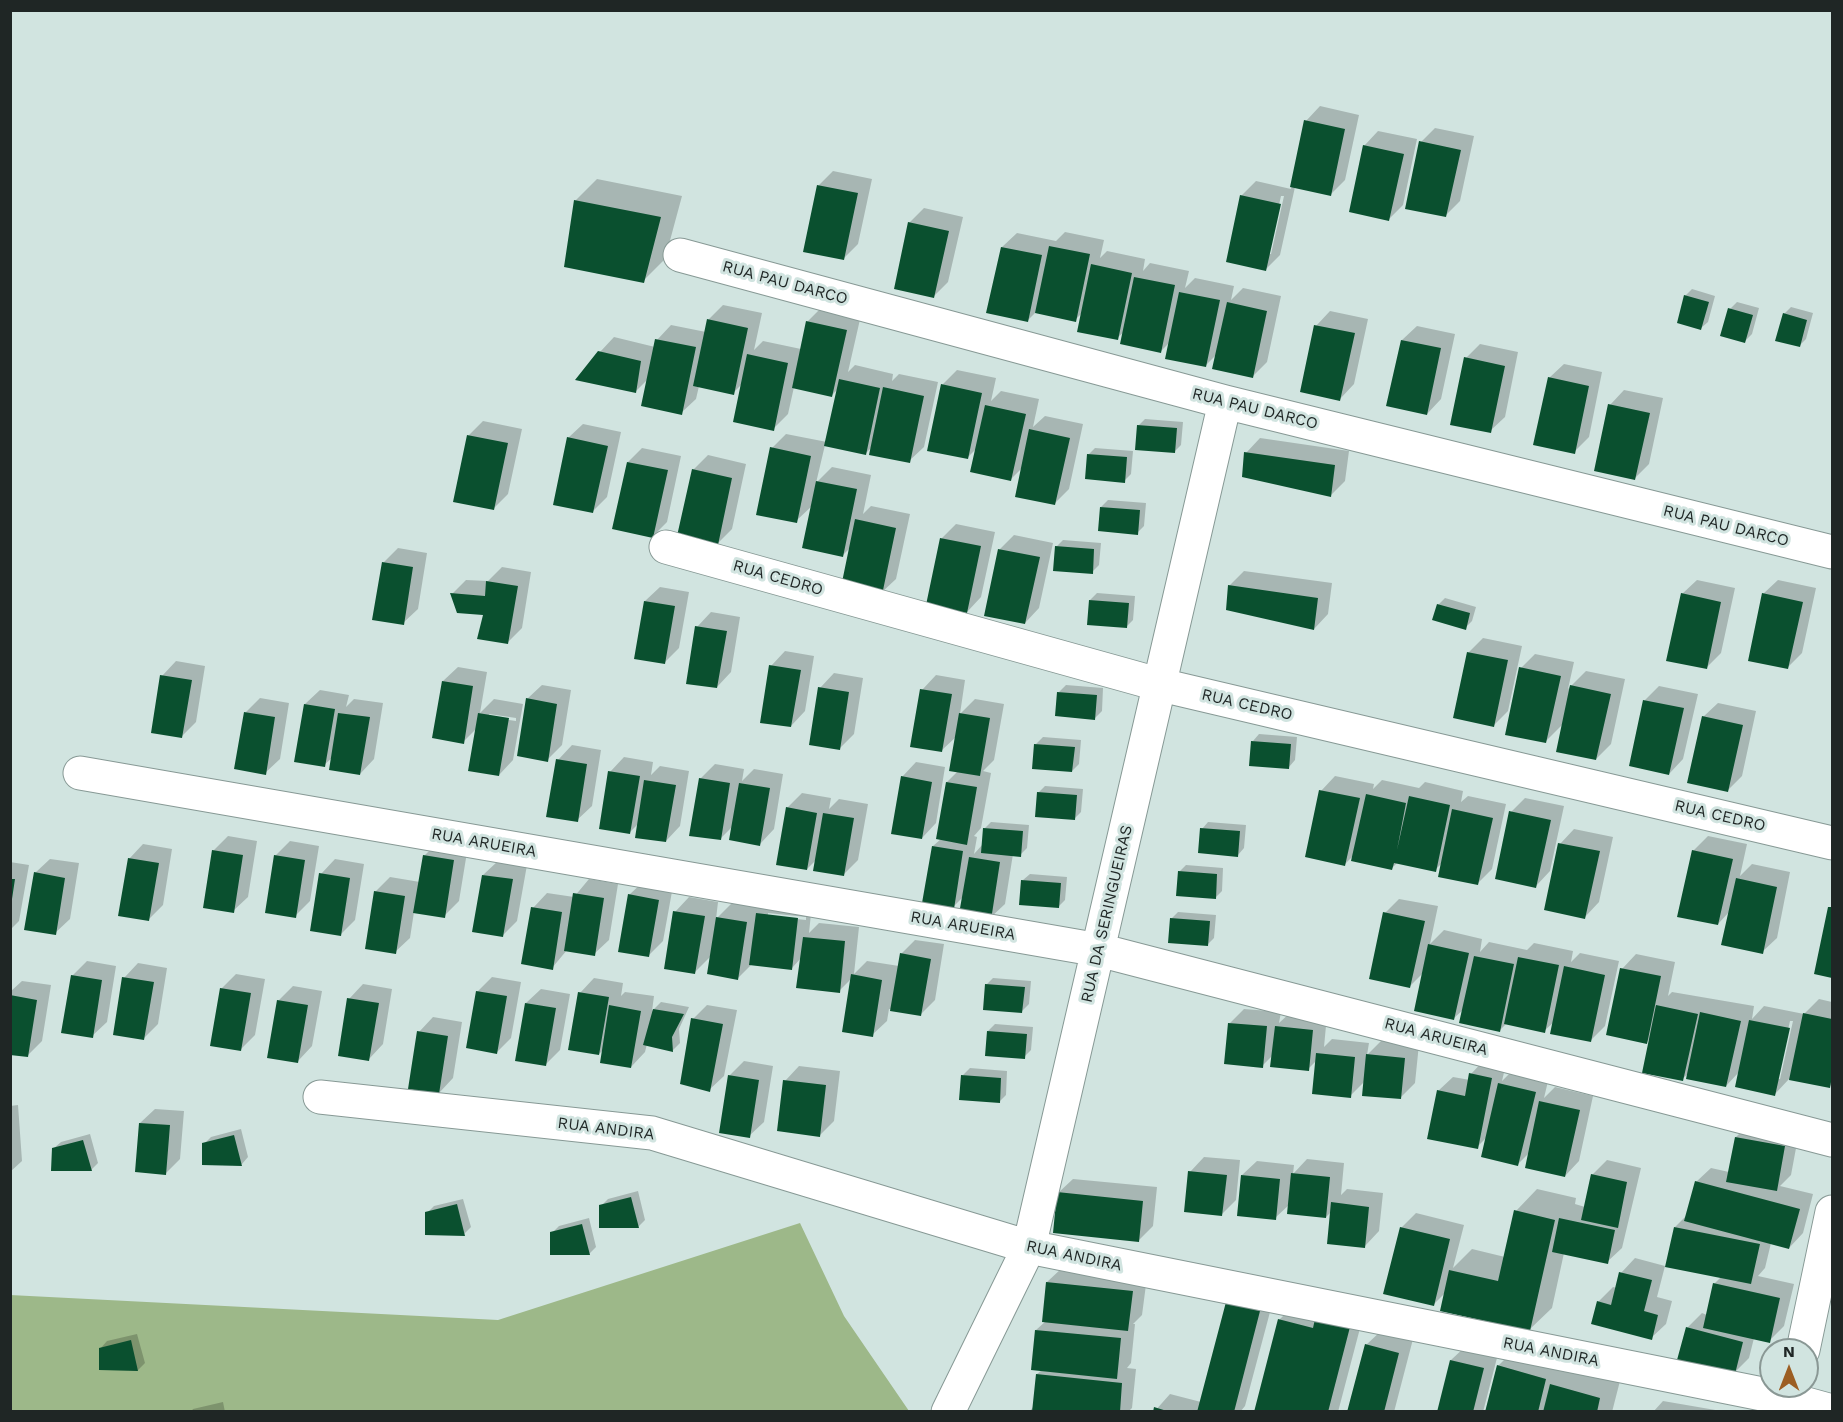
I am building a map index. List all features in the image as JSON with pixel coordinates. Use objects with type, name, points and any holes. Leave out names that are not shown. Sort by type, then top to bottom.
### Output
[{"type":"street","name":"RUA PAU DARCO","points":[[680,255],[1225,402],[1833,552]]},
{"type":"street","name":"RUA DA SERINGUEIRAS","points":[[948,1412],[1029,1247],[1225,402]]},
{"type":"street","name":"RUA CEDRO","points":[[666,547],[1161,685],[1833,843]]},
{"type":"street","name":"RUA ARUEIRA","points":[[80,772],[1099,950],[1833,1140]]},
{"type":"street","name":"RUA ANDIRA","points":[[320,1097],[652,1132],[1029,1247],[1792,1399],[1833,1411]]},
{"type":"street","points":[[1806,1338],[1833,1212]]},
{"type":"green space","points":[[800,1223],[844,1316],[909,1411],[11,1411],[10,1295],[498,1320]]},
{"type":"building","points":[[1304,120],[1345,129],[1331,196],[1290,187]]},
{"type":"building","points":[[1419,141],[1461,150],[1446,217],[1405,209]]},
{"type":"building","points":[[1363,145],[1404,154],[1389,221],[1349,212]]},
{"type":"building","points":[[817,185],[858,193],[844,260],[803,252]]},
{"type":"building","points":[[1240,195],[1281,204],[1266,271],[1226,262]]},
{"type":"building","points":[[574,200],[661,217],[644,283],[564,267]]},
{"type":"building","points":[[908,222],[949,231],[934,298],[894,289]]},
{"type":"building","points":[[1049,246],[1090,254],[1076,322],[1035,313]]},
{"type":"building","points":[[1001,247],[1042,255],[1028,322],[986,313]]},
{"type":"building","points":[[1091,264],[1132,273],[1118,340],[1077,332]]},
{"type":"building","points":[[1134,277],[1175,285],[1161,353],[1120,344]]},
{"type":"building","points":[[1179,292],[1220,300],[1206,367],[1165,359]]},
{"type":"building","points":[[1684,295],[1709,302],[1701,330],[1677,323]]},
{"type":"building","points":[[1227,302],[1267,311],[1253,378],[1212,369]]},
{"type":"building","points":[[1728,308],[1753,315],[1745,343],[1720,336]]},
{"type":"building","points":[[1783,313],[1807,320],[1800,347],[1775,341]]},
{"type":"building","points":[[707,319],[748,328],[734,395],[693,386]]},
{"type":"building","points":[[806,321],[847,330],[832,397],[792,388]]},
{"type":"building","points":[[1314,325],[1355,333],[1340,401],[1300,392]]},
{"type":"building","points":[[655,339],[696,347],[682,415],[641,406]]},
{"type":"building","points":[[1401,340],[1441,348],[1427,415],[1386,406]]},
{"type":"building","points":[[598,351],[641,361],[636,393],[575,380]]},
{"type":"building","points":[[747,354],[788,363],[774,431],[733,422]]},
{"type":"building","points":[[1464,357],[1505,366],[1491,433],[1450,425]]},
{"type":"building","points":[[1548,377],[1589,386],[1575,454],[1533,445]]},
{"type":"building","points":[[839,379],[880,388],[866,455],[824,446]]},
{"type":"building","points":[[941,384],[982,393],[968,459],[927,451]]},
{"type":"building","points":[[883,387],[924,396],[910,463],[869,455]]},
{"type":"building","points":[[1608,404],[1650,413],[1635,480],[1594,471]]},
{"type":"building","points":[[985,405],[1026,414],[1011,481],[970,472]]},
{"type":"building","points":[[1137,425],[1177,428],[1175,453],[1135,450]]},
{"type":"building","points":[[1029,429],[1070,438],[1055,505],[1015,497]]},
{"type":"building","points":[[467,435],[508,443],[494,510],[453,502]]},
{"type":"building","points":[[567,437],[608,446],[593,513],[553,505]]},
{"type":"building","points":[[770,447],[811,456],[797,523],[756,515]]},
{"type":"building","points":[[1244,452],[1335,465],[1331,497],[1242,477]]},
{"type":"building","points":[[1087,454],[1127,457],[1125,483],[1085,479]]},
{"type":"building","points":[[627,462],[668,470],[653,538],[612,529]]},
{"type":"building","points":[[692,469],[732,478],[718,545],[677,536]]},
{"type":"building","points":[[816,481],[857,489],[843,557],[802,548]]},
{"type":"building","points":[[1100,507],[1140,510],[1138,535],[1098,531]]},
{"type":"building","points":[[855,519],[896,528],[882,595],[841,587]]},
{"type":"building","points":[[940,538],[981,546],[967,613],[926,605]]},
{"type":"building","points":[[1055,546],[1094,549],[1093,574],[1053,571]]},
{"type":"building","points":[[998,549],[1040,557],[1025,624],[984,616]]},
{"type":"building","points":[[382,562],[413,567],[404,625],[372,620]]},
{"type":"building","points":[[486,581],[518,586],[508,644],[477,639],[483,615],[457,613],[450,593],[485,596]]},
{"type":"building","points":[[1228,585],[1318,598],[1314,630],[1226,610]]},
{"type":"building","points":[[1681,593],[1721,602],[1707,669],[1666,661]]},
{"type":"building","points":[[1762,593],[1803,602],[1788,669],[1748,661]]},
{"type":"building","points":[[1089,600],[1129,603],[1127,628],[1087,625]]},
{"type":"building","points":[[644,601],[675,606],[665,664],[634,659]]},
{"type":"building","points":[[1437,604],[1470,613],[1466,630],[1432,620]]},
{"type":"building","points":[[695,626],[727,631],[717,688],[686,684]]},
{"type":"building","points":[[1467,652],[1508,660],[1494,727],[1453,718]]},
{"type":"building","points":[[769,665],[801,670],[791,727],[760,723]]},
{"type":"building","points":[[1519,667],[1561,676],[1546,743],[1505,735]]},
{"type":"building","points":[[160,675],[192,680],[182,738],[151,733]]},
{"type":"building","points":[[442,681],[473,686],[464,744],[432,738]]},
{"type":"building","points":[[1570,685],[1611,694],[1596,760],[1556,752]]},
{"type":"building","points":[[818,687],[849,692],[840,750],[809,745]]},
{"type":"building","points":[[920,689],[952,694],[942,752],[910,747]]},
{"type":"building","points":[[1057,692],[1097,695],[1095,720],[1055,716]]},
{"type":"building","points":[[526,698],[557,704],[548,762],[517,756]]},
{"type":"building","points":[[1643,700],[1684,708],[1669,775],[1629,766]]},
{"type":"building","points":[[304,704],[335,709],[325,767],[294,762]]},
{"type":"building","points":[[244,712],[275,717],[266,775],[234,769]]},
{"type":"building","points":[[338,713],[370,717],[360,775],[329,770]]},
{"type":"building","points":[[478,713],[509,718],[499,776],[468,771]]},
{"type":"building","points":[[959,713],[990,718],[980,776],[949,771]]},
{"type":"building","points":[[1702,716],[1743,725],[1728,792],[1687,783]]},
{"type":"building","points":[[1251,741],[1291,744],[1289,769],[1249,766]]},
{"type":"building","points":[[1034,744],[1075,747],[1072,772],[1032,769]]},
{"type":"building","points":[[556,759],[587,764],[578,822],[546,817]]},
{"type":"building","points":[[608,771],[640,776],[630,834],[599,829]]},
{"type":"building","points":[[901,776],[932,782],[922,839],[891,834]]},
{"type":"building","points":[[699,778],[730,783],[721,840],[689,836]]},
{"type":"building","points":[[644,780],[676,785],[666,842],[635,838]]},
{"type":"building","points":[[946,782],[977,787],[967,845],[936,839]]},
{"type":"building","points":[[739,783],[770,788],[760,846],[729,840]]},
{"type":"building","points":[[1319,790],[1360,798],[1345,866],[1305,857]]},
{"type":"building","points":[[1037,792],[1077,795],[1075,820],[1035,817]]},
{"type":"building","points":[[1366,794],[1406,803],[1397,850],[1409,796],[1450,805],[1436,872],[1394,863],[1392,870],[1351,861]]},
{"type":"building","points":[[786,807],[817,813],[807,870],[776,865]]},
{"type":"building","points":[[1452,809],[1493,818],[1478,885],[1438,877]]},
{"type":"building","points":[[1509,811],[1551,820],[1536,888],[1495,879]]},
{"type":"building","points":[[823,813],[854,818],[844,876],[813,871]]},
{"type":"building","points":[[983,828],[1023,831],[1021,857],[981,853]]},
{"type":"building","points":[[1200,828],[1240,831],[1238,857],[1198,853]]},
{"type":"building","points":[[1558,843],[1600,851],[1585,919],[1544,910]]},
{"type":"building","points":[[932,846],[963,851],[954,909],[922,903]]},
{"type":"building","points":[[212,850],[243,855],[234,913],[203,908]]},
{"type":"building","points":[[1692,850],[1733,859],[1718,925],[1677,917]]},
{"type":"building","points":[[274,855],[305,860],[296,918],[265,913]]},
{"type":"building","points":[[423,855],[454,860],[445,918],[413,913]]},
{"type":"building","points":[[969,857],[1000,862],[991,920],[959,914]]},
{"type":"building","points":[[128,858],[159,863],[149,921],[118,916]]},
{"type":"building","points":[[1178,871],[1217,874],[1216,899],[1176,896]]},
{"type":"building","points":[[34,872],[65,878],[56,935],[24,930]]},
{"type":"building","points":[[319,873],[350,878],[341,936],[310,931]]},
{"type":"building","points":[[482,875],[513,879],[503,937],[472,932]]},
{"type":"building","points":[[1736,878],[1777,887],[1763,954],[1721,945]]},
{"type":"building","points":[[10,879],[15,879],[12,899],[10,898]]},
{"type":"building","points":[[1021,880],[1061,883],[1059,908],[1019,905]]},
{"type":"building","points":[[374,891],[405,896],[396,954],[365,949]]},
{"type":"building","points":[[573,893],[604,898],[595,956],[564,951]]},
{"type":"building","points":[[628,894],[659,900],[649,957],[618,952]]},
{"type":"building","points":[[531,907],[562,912],[553,970],[521,964]]},
{"type":"building","points":[[1828,907],[1832,907],[1832,978],[1814,974]]},
{"type":"building","points":[[673,911],[705,916],[695,974],[664,969]]},
{"type":"building","points":[[1383,912],[1425,921],[1410,988],[1369,979]]},
{"type":"building","points":[[756,913],[798,918],[792,970],[749,965]]},
{"type":"building","points":[[716,917],[747,922],[738,980],[707,974]]},
{"type":"building","points":[[1170,918],[1210,921],[1208,946],[1168,943]]},
{"type":"building","points":[[803,937],[845,941],[840,993],[796,988]]},
{"type":"building","points":[[1428,944],[1469,953],[1454,1020],[1414,1011]]},
{"type":"building","points":[[900,953],[931,959],[921,1016],[890,1011]]},
{"type":"building","points":[[1474,956],[1514,964],[1500,1032],[1459,1023]]},
{"type":"building","points":[[1518,957],[1559,965],[1545,1033],[1504,1024]]},
{"type":"building","points":[[1564,966],[1605,975],[1591,1042],[1550,1034]]},
{"type":"building","points":[[1620,968],[1661,976],[1647,1044],[1606,1035]]},
{"type":"building","points":[[851,974],[882,980],[873,1037],[842,1032]]},
{"type":"building","points":[[71,975],[102,980],[93,1038],[61,1033]]},
{"type":"building","points":[[122,977],[154,982],[144,1040],[113,1035]]},
{"type":"building","points":[[985,984],[1025,987],[1022,1013],[983,1010]]},
{"type":"building","points":[[220,988],[251,993],[241,1051],[210,1046]]},
{"type":"building","points":[[476,991],[507,996],[497,1054],[466,1048]]},
{"type":"building","points":[[578,992],[609,997],[599,1055],[568,1050]]},
{"type":"building","points":[[10,995],[37,1000],[28,1057],[10,1055]]},
{"type":"building","points":[[347,998],[379,1003],[369,1061],[338,1056]]},
{"type":"building","points":[[277,1000],[308,1005],[298,1063],[267,1058]]},
{"type":"building","points":[[525,1003],[556,1008],[546,1066],[515,1061]]},
{"type":"building","points":[[609,1005],[641,1011],[631,1068],[600,1063]]},
{"type":"building","points":[[1656,1005],[1698,1014],[1683,1081],[1642,1073]]},
{"type":"building","points":[[653,1009],[684,1014],[672,1037],[673,1052],[643,1045]]},
{"type":"building","points":[[1700,1012],[1741,1021],[1726,1087],[1686,1079]]},
{"type":"building","points":[[1803,1013],[1832,1019],[1830,1088],[1789,1080]]},
{"type":"building","points":[[691,1018],[723,1024],[710,1092],[680,1084]]},
{"type":"building","points":[[1749,1020],[1790,1028],[1775,1096],[1735,1087]]},
{"type":"building","points":[[1228,1023],[1267,1026],[1263,1068],[1224,1064]]},
{"type":"building","points":[[1275,1026],[1313,1030],[1309,1071],[1270,1067]]},
{"type":"building","points":[[417,1031],[448,1036],[439,1094],[408,1089]]},
{"type":"building","points":[[987,1031],[1027,1034],[1025,1059],[985,1056]]},
{"type":"building","points":[[1316,1053],[1355,1057],[1351,1098],[1312,1094]]},
{"type":"building","points":[[1366,1054],[1405,1058],[1401,1099],[1362,1096]]},
{"type":"building","points":[[1469,1073],[1492,1078],[1478,1149],[1427,1139],[1437,1090],[1465,1096]]},
{"type":"building","points":[[728,1075],[759,1080],[750,1138],[719,1133]]},
{"type":"building","points":[[961,1075],[1001,1078],[1000,1103],[959,1100]]},
{"type":"building","points":[[783,1080],[826,1085],[820,1137],[777,1131]]},
{"type":"building","points":[[1498,1083],[1536,1092],[1518,1166],[1481,1157]]},
{"type":"building","points":[[1539,1101],[1580,1110],[1565,1177],[1525,1168]]},
{"type":"building","points":[[139,1123],[170,1125],[166,1175],[135,1172]]},
{"type":"building","points":[[234,1135],[242,1166],[202,1165],[202,1143]]},
{"type":"building","points":[[1735,1137],[1785,1146],[1777,1191],[1726,1182]]},
{"type":"building","points":[[83,1140],[92,1171],[51,1171],[52,1148]]},
{"type":"building","points":[[1188,1171],[1227,1175],[1222,1216],[1184,1212]]},
{"type":"building","points":[[1291,1173],[1330,1177],[1326,1218],[1287,1214]]},
{"type":"building","points":[[1591,1174],[1627,1182],[1618,1228],[1581,1220]]},
{"type":"building","points":[[1241,1175],[1280,1179],[1276,1220],[1237,1216]]},
{"type":"building","points":[[1695,1181],[1800,1209],[1789,1249],[1684,1221]]},
{"type":"building","points":[[1057,1192],[1143,1201],[1139,1242],[1053,1233]]},
{"type":"building","points":[[631,1197],[639,1228],[599,1228],[599,1205]]},
{"type":"building","points":[[1331,1202],[1369,1207],[1365,1248],[1327,1244]]},
{"type":"building","points":[[457,1204],[465,1236],[425,1235],[425,1212]]},
{"type":"building","points":[[1514,1210],[1555,1220],[1530,1331],[1440,1311],[1449,1270],[1498,1281]]},
{"type":"building","points":[[1559,1218],[1615,1230],[1608,1264],[1552,1252]]},
{"type":"building","points":[[582,1224],[590,1255],[550,1255],[550,1232]]},
{"type":"building","points":[[1400,1227],[1450,1239],[1434,1306],[1383,1294]]},
{"type":"building","points":[[1674,1227],[1760,1244],[1751,1284],[1665,1267]]},
{"type":"building","points":[[1619,1272],[1652,1280],[1644,1311],[1658,1315],[1652,1340],[1591,1324],[1597,1301],[1611,1305]]},
{"type":"building","points":[[1046,1282],[1133,1291],[1128,1331],[1042,1322]]},
{"type":"building","points":[[1713,1283],[1780,1298],[1771,1338],[1759,1338],[1759,1341],[1703,1328]]},
{"type":"building","points":[[1226,1302],[1260,1311],[1234,1412],[1197,1412]]},
{"type":"building","points":[[1278,1319],[1313,1328],[1315,1319],[1350,1327],[1328,1412],[1254,1412]]},
{"type":"building","points":[[1686,1327],[1743,1342],[1735,1374],[1677,1360]]},
{"type":"building","points":[[1035,1330],[1121,1338],[1117,1379],[1031,1370]]},
{"type":"building","points":[[131,1340],[138,1371],[99,1370],[99,1348]]},
{"type":"building","points":[[1365,1344],[1399,1353],[1384,1412],[1347,1412]]},
{"type":"building","points":[[1450,1360],[1484,1368],[1473,1412],[1437,1412]]},
{"type":"building","points":[[1497,1365],[1546,1379],[1538,1412],[1485,1412]]},
{"type":"building","points":[[1036,1374],[1122,1383],[1120,1412],[1032,1412]]},
{"type":"building","points":[[1550,1384],[1600,1398],[1597,1412],[1543,1412]]},
{"type":"building","points":[[1154,1407],[1167,1411],[1167,1412],[1153,1412]]}]
